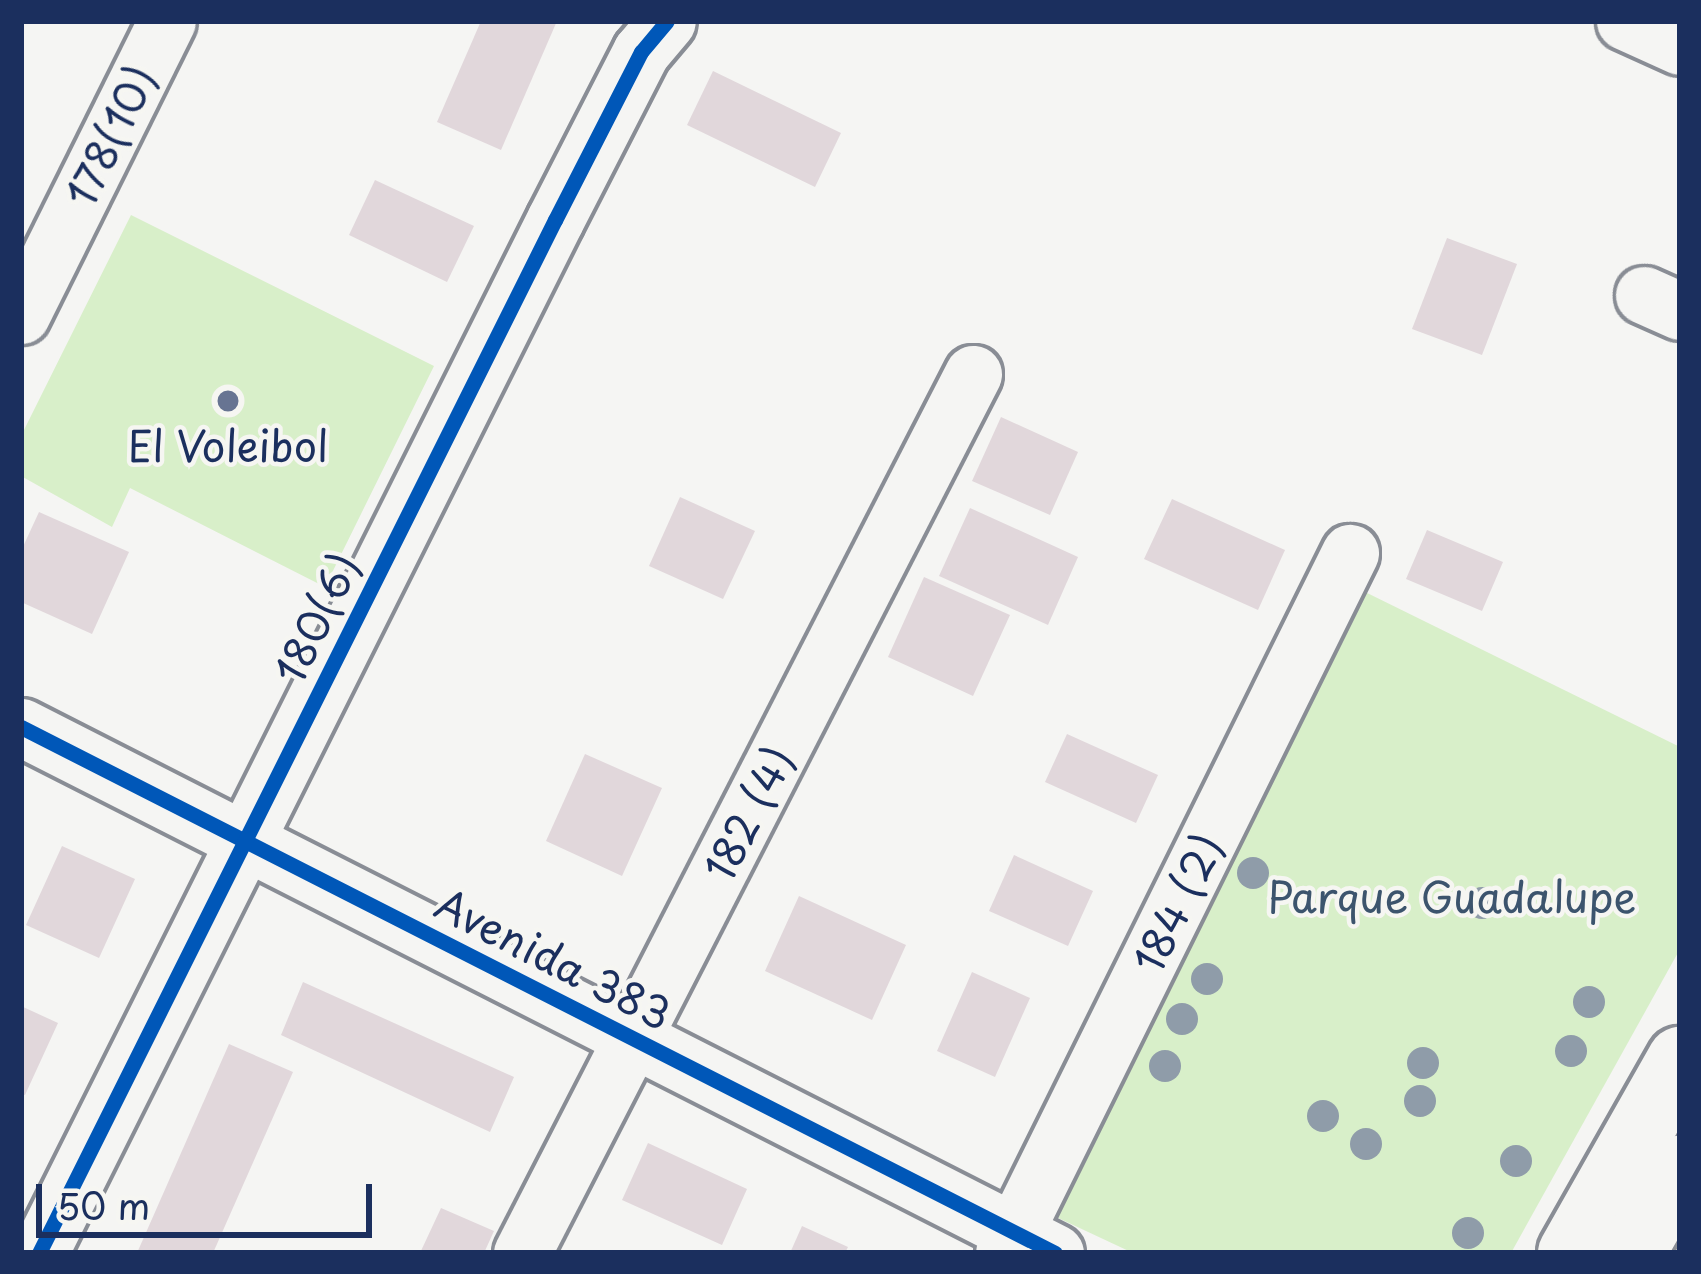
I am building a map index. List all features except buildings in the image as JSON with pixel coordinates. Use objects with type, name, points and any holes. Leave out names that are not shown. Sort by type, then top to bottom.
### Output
[{"type":"main road","points":[[1571,1253],[1680,1060]]},
{"type":"main road","points":[[1632,1253],[1680,1169]]},
{"type":"street","name":"178(10)","points":[[21,315],[167,21]]},
{"type":"street","name":"180(6)","points":[[39,1253],[576,178],[641,52],[667,21]]},
{"type":"street","points":[[1625,21],[1680,46]]},
{"type":"street","name":"182 (4)","points":[[523,1253],[973,374]]},
{"type":"street","name":"184 (2)","points":[[1013,1248],[1350,553]]},
{"type":"street","name":"Avenida 383","points":[[21,728],[238,859],[1013,1248]]},
{"type":"street","name":"Avenida 383","points":[[21,770],[238,859]]},
{"type":"green space","name":"El Voleibol","points":[[131,215],[434,366],[325,587],[130,488],[112,527],[21,476],[21,436]]},
{"type":"green space","name":"Parque Guadalupe","points":[[1357,588],[1680,747],[1680,949],[1511,1253],[1133,1253],[1039,1209]]},
{"type":"cycle path","points":[[39,1253],[555,220],[641,52],[667,21]]},
{"type":"cycle path","points":[[21,727],[1055,1253]]},
{"type":"place","name":"El Voleibol","points":[[228,401]]}]
